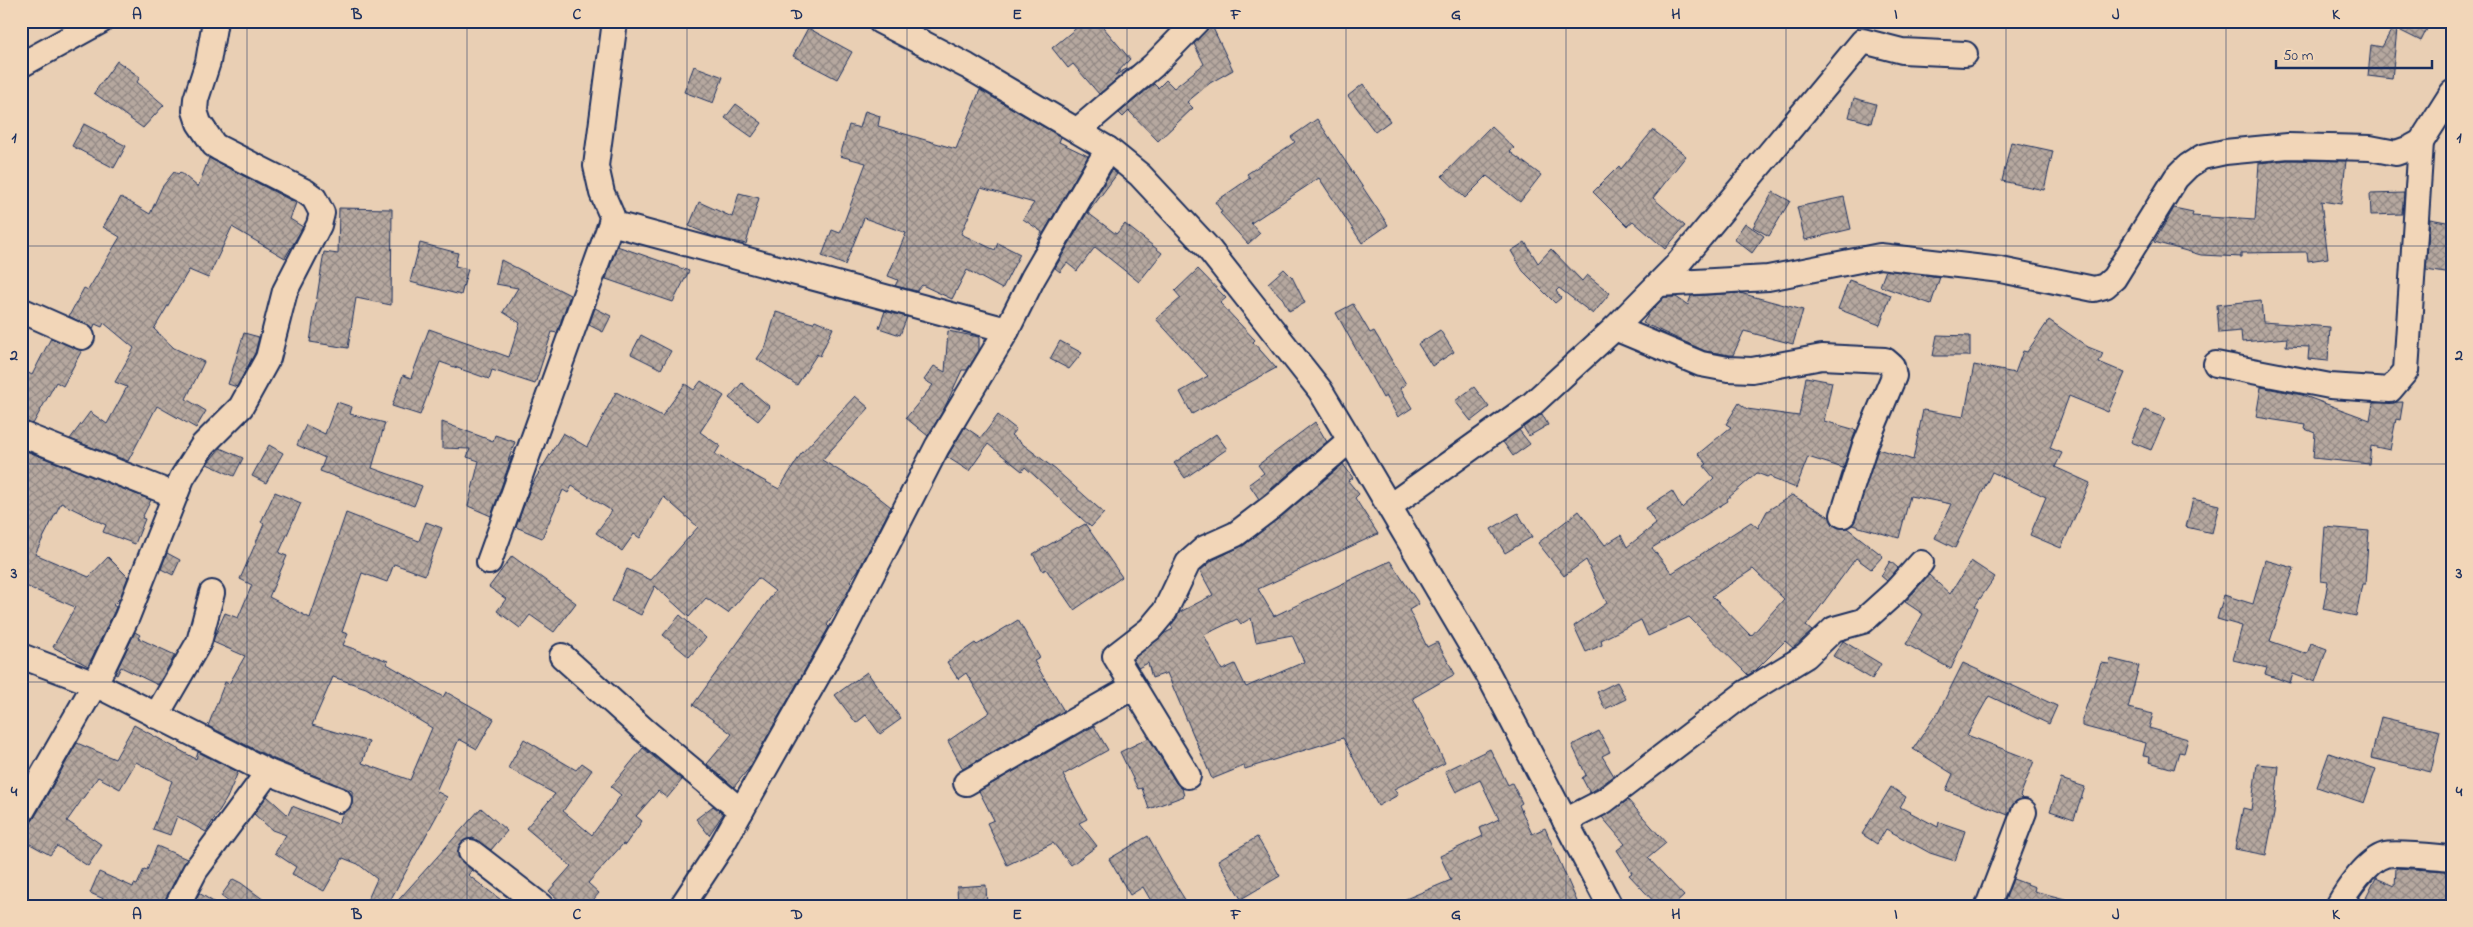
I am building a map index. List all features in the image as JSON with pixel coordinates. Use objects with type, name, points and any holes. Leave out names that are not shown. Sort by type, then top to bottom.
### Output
[{"type":"street","points":[[21,66],[101,21]]},
{"type":"street","points":[[21,813],[95,684],[137,596],[175,495],[193,458],[202,445],[241,407],[268,358],[285,291],[319,225],[322,213],[314,198],[306,192],[214,145],[199,123],[195,111],[196,99],[208,62],[215,21]]},
{"type":"street","points":[[489,562],[611,223],[612,216],[602,193],[596,166],[615,21]]},
{"type":"street","points":[[880,21],[967,66],[1108,149],[1140,175],[1208,248],[1320,390],[1488,674],[1610,906]]},
{"type":"street","points":[[1078,130],[1153,66],[1197,21]]},
{"type":"street","points":[[1390,506],[1531,405],[1615,328],[1659,284],[1752,176],[1863,41],[1902,51],[1965,54]]},
{"type":"street","points":[[2216,364],[2330,386],[2390,390],[2406,371],[2421,142],[2452,93]]},
{"type":"street","points":[[1659,284],[1768,278],[1880,256],[1994,269],[2094,289],[2105,286],[2114,278],[2176,178],[2188,166],[2202,157],[2225,152],[2288,146],[2370,148],[2396,153],[2421,142]]},
{"type":"street","points":[[682,906],[719,850],[741,811],[844,627],[937,448],[1007,330],[1033,278],[1108,149]]},
{"type":"street","points":[[611,223],[1007,330]]},
{"type":"street","points":[[21,310],[82,337]]},
{"type":"street","points":[[1615,328],[1702,364],[1728,369],[1752,370],[1822,357],[1885,360],[1892,366],[1894,376],[1864,448],[1843,515]]},
{"type":"street","points":[[21,434],[175,495]]},
{"type":"street","points":[[1188,776],[1115,656],[1150,630],[1165,611],[1188,563],[1205,548],[1236,534],[1251,523],[1350,440]]},
{"type":"street","points":[[1565,821],[1604,801],[1745,693],[1806,656],[1834,629],[1863,621],[1894,593],[1921,563]]},
{"type":"street","points":[[156,716],[198,642],[212,593]]},
{"type":"street","points":[[21,656],[95,684],[268,772],[339,800]]},
{"type":"street","points":[[562,656],[644,730],[741,811]]},
{"type":"street","points":[[966,783],[1133,687]]},
{"type":"street","points":[[178,904],[195,871],[268,772]]},
{"type":"street","points":[[1988,906],[2024,812]]},
{"type":"street","points":[[471,852],[541,906]]},
{"type":"street","points":[[2338,906],[2346,891],[2368,866],[2386,855],[2452,858]]},
{"type":"building","points":[[1085,21],[1098,21],[1130,59],[1115,75],[1134,65],[1099,94],[1073,64],[1068,68],[1052,48]]},
{"type":"building","points":[[2383,21],[2431,21],[2421,41],[2397,29],[2392,79],[2368,76],[2371,45],[2382,47],[2393,27]]},
{"type":"building","points":[[1211,24],[1233,70],[1210,83],[1187,102],[1193,108],[1158,141],[1129,111],[1123,117],[1119,113],[1154,84],[1158,88],[1166,80],[1174,88],[1204,64],[1194,44]]},
{"type":"building","points":[[808,28],[852,52],[837,79],[793,56]]},
{"type":"building","points":[[117,61],[140,77],[137,82],[164,105],[143,128],[94,93]]},
{"type":"building","points":[[694,66],[723,77],[713,103],[684,92]]},
{"type":"building","points":[[1363,84],[1390,121],[1375,132],[1348,96]]},
{"type":"building","points":[[980,90],[1061,137],[1059,142],[1088,156],[1033,251],[1042,232],[1023,219],[1034,203],[981,188],[961,234],[995,250],[998,243],[1020,254],[1002,289],[967,270],[952,299],[922,285],[917,291],[895,286],[898,280],[888,276],[906,233],[864,218],[845,265],[822,256],[832,230],[840,233],[866,163],[840,156],[849,125],[860,128],[865,111],[880,116],[878,126],[956,149]]},
{"type":"building","points":[[1854,98],[1876,104],[1871,123],[1849,117]]},
{"type":"building","points":[[736,104],[762,123],[752,137],[725,118]]},
{"type":"building","points":[[1317,119],[1388,225],[1362,243],[1319,178],[1251,223],[1260,233],[1248,244],[1220,213],[1222,212],[1215,202],[1250,178],[1247,174],[1295,142],[1291,137]]},
{"type":"building","points":[[84,124],[126,146],[114,168],[72,146]]},
{"type":"building","points":[[1491,126],[1514,148],[1510,152],[1541,175],[1520,202],[1487,176],[1465,198],[1442,176]]},
{"type":"building","points":[[1653,130],[1686,156],[1653,198],[1685,226],[1665,249],[1633,221],[1627,226],[1593,192],[1619,166],[1621,169]]},
{"type":"building","points":[[2011,142],[2053,151],[2044,190],[2002,181]]},
{"type":"building","points":[[209,158],[296,203],[290,219],[303,227],[285,258],[232,227],[208,278],[189,270],[154,329],[174,348],[204,362],[186,399],[206,411],[196,428],[157,406],[128,461],[70,439],[90,412],[107,424],[127,387],[115,382],[134,348],[104,323],[102,327],[95,324],[93,329],[69,316],[84,288],[88,290],[120,237],[103,227],[121,197],[150,214],[162,187],[174,172],[178,174],[180,172],[198,187]]},
{"type":"building","points":[[2288,160],[2346,161],[2341,204],[2321,201],[2328,258],[2308,261],[2307,252],[2241,253],[2241,257],[2201,255],[2154,242],[2174,208],[2193,212],[2192,216],[2255,220],[2259,163]]},
{"type":"building","points":[[1112,170],[1117,174],[1088,213],[1116,234],[1125,224],[1162,253],[1139,282],[1095,247],[1077,271],[1067,263],[1060,272],[1055,268]]},
{"type":"building","points":[[1773,192],[1790,201],[1769,236],[1753,227]]},
{"type":"building","points":[[739,193],[759,198],[746,244],[714,237],[689,226],[699,202],[732,217]]},
{"type":"building","points":[[2404,193],[2402,214],[2371,215],[2370,194]]},
{"type":"building","points":[[1844,197],[1851,229],[1805,240],[1797,207]]},
{"type":"building","points":[[339,208],[392,209],[391,305],[356,298],[348,348],[310,342],[324,252],[338,254]]},
{"type":"building","points":[[2430,219],[2452,223],[2447,253],[2452,254],[2452,274],[2426,270]]},
{"type":"building","points":[[1745,223],[1764,236],[1752,253],[1734,239]]},
{"type":"building","points":[[1525,242],[1538,263],[1551,249],[1582,281],[1587,275],[1610,293],[1593,314],[1559,288],[1556,291],[1561,298],[1555,303],[1523,271],[1511,251]]},
{"type":"building","points":[[420,243],[458,253],[455,266],[468,269],[461,295],[410,282]]},
{"type":"building","points":[[617,246],[689,271],[673,302],[606,279]]},
{"type":"building","points":[[501,260],[570,295],[557,333],[552,332],[535,384],[492,370],[489,379],[440,362],[420,415],[392,406],[403,375],[411,378],[429,329],[509,357],[520,323],[503,312],[518,288],[496,284]]},
{"type":"building","points":[[1198,269],[1226,298],[1220,303],[1255,340],[1253,342],[1276,368],[1192,414],[1180,392],[1208,376],[1156,319],[1181,298],[1175,291]]},
{"type":"building","points":[[1284,269],[1292,277],[1305,303],[1289,311],[1283,299],[1268,283]]},
{"type":"building","points":[[1886,270],[1940,277],[1931,304],[1880,286]]},
{"type":"building","points":[[1849,280],[1891,295],[1880,325],[1838,309]]},
{"type":"building","points":[[1740,293],[1803,310],[1793,344],[1744,331],[1733,355],[1730,355],[1705,351],[1643,323],[1664,297],[1676,297],[1688,305],[1691,296]]},
{"type":"building","points":[[2261,300],[2263,322],[2330,327],[2328,361],[2308,359],[2309,347],[2286,346],[2287,338],[2242,342],[2241,331],[2219,333],[2217,305]]},
{"type":"building","points":[[1353,304],[1370,333],[1374,331],[1406,384],[1400,388],[1412,408],[1398,417],[1386,396],[1383,398],[1336,313]]},
{"type":"building","points":[[595,308],[611,316],[603,332],[589,325]]},
{"type":"building","points":[[885,311],[907,317],[900,335],[879,328]]},
{"type":"building","points":[[776,312],[813,323],[815,320],[833,328],[820,356],[817,354],[797,385],[757,359],[766,346]]},
{"type":"building","points":[[2049,320],[2088,347],[2103,353],[2099,362],[2125,373],[2108,412],[2069,396],[2050,448],[2062,453],[2055,467],[2090,483],[2061,548],[2030,535],[2046,497],[1992,472],[1955,548],[1935,538],[1951,504],[1910,496],[1899,538],[1852,525],[1878,449],[1913,460],[1923,410],[1964,417],[1974,365],[2015,373],[2023,351],[2027,352]]},
{"type":"building","points":[[1440,330],[1454,352],[1432,366],[1418,344]]},
{"type":"building","points":[[948,331],[979,337],[979,351],[967,370],[962,370],[945,407],[928,436],[906,418],[933,385],[924,380],[934,366],[945,372]]},
{"type":"building","points":[[244,333],[259,337],[255,353],[237,387],[228,384]]},
{"type":"building","points":[[641,335],[671,351],[661,369],[631,354]]},
{"type":"building","points":[[1937,335],[1970,336],[1970,356],[1933,356]]},
{"type":"building","points":[[51,338],[82,350],[63,386],[56,382],[33,424],[21,421],[21,369],[32,375]]},
{"type":"building","points":[[1060,341],[1082,353],[1069,369],[1050,359]]},
{"type":"building","points":[[1806,377],[1832,382],[1824,421],[1856,430],[1843,468],[1808,457],[1796,488],[1773,479],[1770,475],[1767,477],[1757,473],[1727,499],[1728,501],[1652,548],[1672,573],[1751,522],[1758,528],[1767,511],[1792,495],[1830,517],[1833,525],[1839,528],[1847,528],[1883,556],[1871,569],[1856,558],[1806,626],[1812,631],[1793,648],[1785,641],[1756,670],[1748,675],[1689,617],[1648,636],[1641,620],[1601,640],[1602,645],[1586,652],[1574,626],[1607,603],[1586,560],[1564,576],[1538,543],[1579,511],[1605,545],[1621,535],[1627,547],[1656,524],[1646,508],[1672,491],[1682,508],[1714,478],[1704,466],[1707,464],[1698,454],[1731,427],[1726,424],[1739,403],[1747,409],[1799,416]],"holes":[[[1753,569],[1784,599],[1751,636],[1712,596]]]},
{"type":"building","points":[[701,381],[724,396],[700,432],[720,446],[715,454],[779,489],[801,454],[855,396],[869,408],[822,460],[867,488],[891,507],[859,569],[850,581],[852,583],[847,594],[827,625],[829,627],[750,767],[734,787],[707,764],[732,734],[693,705],[775,591],[758,578],[728,613],[706,598],[689,617],[655,586],[641,615],[612,601],[627,569],[651,580],[698,527],[664,497],[640,538],[634,534],[622,551],[596,533],[612,511],[572,486],[568,493],[563,490],[542,538],[516,527],[531,486],[563,433],[587,447],[616,392],[662,416],[685,384],[694,390]]},
{"type":"building","points":[[742,383],[770,407],[758,421],[729,398]]},
{"type":"building","points":[[1474,387],[1489,407],[1471,421],[1455,401]]},
{"type":"building","points":[[2261,387],[2302,395],[2370,420],[2373,403],[2403,402],[2400,420],[2396,419],[2390,450],[2371,446],[2369,464],[2313,458],[2315,433],[2305,429],[2306,425],[2256,417]]},
{"type":"building","points":[[337,402],[352,407],[350,414],[385,423],[372,468],[422,486],[414,506],[320,471],[325,458],[297,445],[306,425],[325,434]]},
{"type":"building","points":[[2145,410],[2165,418],[2151,450],[2131,442]]},
{"type":"building","points":[[1542,414],[1548,425],[1529,436],[1523,427]]},
{"type":"building","points":[[998,415],[1016,429],[1011,435],[1056,470],[1104,513],[1091,527],[1025,467],[1022,471],[988,444],[969,471],[947,457],[965,427],[981,438]]},
{"type":"building","points":[[442,422],[493,441],[495,435],[515,442],[491,516],[468,506],[479,461],[467,457],[470,449],[442,448]]},
{"type":"building","points":[[1315,422],[1327,442],[1259,499],[1249,484],[1264,473],[1258,465]]},
{"type":"building","points":[[1519,430],[1530,444],[1513,456],[1503,442]]},
{"type":"building","points":[[1216,434],[1227,449],[1185,478],[1174,463]]},
{"type":"building","points":[[269,445],[283,453],[266,483],[252,476]]},
{"type":"building","points":[[220,448],[243,458],[234,476],[207,464]]},
{"type":"building","points":[[21,449],[151,500],[142,518],[145,519],[135,544],[103,532],[106,525],[61,503],[35,554],[89,577],[108,557],[128,577],[120,598],[113,605],[116,607],[114,612],[88,666],[53,647],[75,607],[21,584]]},
{"type":"building","points":[[1343,464],[1353,478],[1348,481],[1359,494],[1355,498],[1378,534],[1258,589],[1274,616],[1390,561],[1419,604],[1409,610],[1427,647],[1437,642],[1455,674],[1413,698],[1445,763],[1394,789],[1398,795],[1378,806],[1343,738],[1245,769],[1244,766],[1212,779],[1167,673],[1152,678],[1148,663],[1138,668],[1133,659],[1165,633],[1173,629],[1171,625],[1180,612],[1213,595],[1200,571],[1213,560],[1244,545]],"holes":[[[1251,618],[1256,642],[1292,635],[1304,662],[1246,687],[1235,664],[1222,670],[1204,635],[1237,619],[1241,624]]]},
{"type":"building","points":[[275,492],[301,503],[279,553],[287,556],[269,597],[310,618],[346,513],[419,541],[426,522],[442,528],[425,575],[394,564],[387,582],[362,573],[342,632],[348,634],[343,645],[388,661],[387,664],[443,697],[446,692],[494,719],[477,749],[459,739],[436,791],[447,797],[387,906],[365,906],[377,879],[358,864],[343,858],[324,891],[292,874],[296,867],[275,853],[286,835],[272,830],[254,814],[267,796],[288,815],[292,806],[338,824],[343,813],[352,805],[352,791],[274,759],[208,726],[225,682],[229,684],[245,656],[213,642],[225,613],[238,618],[252,585],[240,579],[264,524],[261,522]],"holes":[[[333,677],[366,688],[432,728],[410,780],[362,763],[369,742],[312,725]]]},
{"type":"building","points":[[2193,499],[2219,505],[2212,533],[2186,527]]},
{"type":"building","points":[[1518,513],[1532,537],[1505,553],[1491,529]]},
{"type":"building","points":[[1085,524],[1122,577],[1074,610],[1046,569],[1043,571],[1033,554]]},
{"type":"building","points":[[2325,527],[2369,531],[2365,584],[2362,584],[2356,616],[2323,609],[2328,582],[2321,581]]},
{"type":"building","points":[[167,553],[180,560],[173,575],[161,569]]},
{"type":"building","points":[[512,556],[576,603],[554,632],[530,615],[520,628],[497,611],[506,599],[489,587]]},
{"type":"building","points":[[2265,560],[2294,568],[2270,641],[2307,654],[2311,643],[2327,649],[2315,682],[2293,674],[2290,683],[2265,674],[2267,668],[2233,660],[2242,626],[2217,619],[2224,595],[2253,604]]},
{"type":"building","points":[[1890,561],[1898,568],[1887,581],[1881,576]]},
{"type":"building","points":[[1971,561],[1995,577],[1975,606],[1978,608],[1951,669],[1906,644],[1923,614],[1905,602],[1929,575],[1950,594]]},
{"type":"building","points":[[680,615],[706,638],[689,657],[663,635]]},
{"type":"building","points":[[1018,620],[1040,658],[1034,661],[1064,711],[963,769],[948,741],[990,712],[966,673],[958,679],[947,662],[975,643],[977,645]]},
{"type":"building","points":[[135,632],[140,635],[138,638],[175,655],[158,685],[121,667],[117,675],[115,674]]},
{"type":"building","points":[[1843,641],[1881,664],[1872,679],[1833,656]]},
{"type":"building","points":[[2111,659],[2139,666],[2128,708],[2153,714],[2149,728],[2188,739],[2184,753],[2179,752],[2174,769],[2149,762],[2150,757],[2143,756],[2146,743],[2082,726],[2082,719],[2101,663],[2109,664]]},
{"type":"building","points":[[1963,663],[2057,706],[2049,724],[1989,696],[1967,735],[2034,761],[2020,796],[2022,798],[2015,802],[2008,815],[1946,790],[1953,774],[1913,749],[1936,717]]},
{"type":"building","points":[[867,672],[901,719],[880,734],[866,715],[856,723],[835,695]]},
{"type":"building","points":[[1617,682],[1626,699],[1605,709],[1597,692]]},
{"type":"building","points":[[2381,717],[2440,731],[2431,772],[2371,758]]},
{"type":"building","points":[[134,725],[196,759],[198,752],[238,772],[227,798],[206,832],[177,816],[170,835],[153,829],[172,781],[136,762],[120,789],[98,777],[67,821],[102,845],[88,866],[57,846],[50,855],[21,839],[21,833],[33,820],[77,743],[115,759]]},
{"type":"building","points":[[1094,726],[1108,750],[1063,775],[1087,819],[1079,823],[1097,846],[1071,865],[1053,843],[1007,865],[987,823],[994,820],[979,791]]},
{"type":"building","points":[[1599,731],[1610,752],[1602,756],[1614,776],[1590,793],[1582,778],[1586,775],[1572,745]]},
{"type":"building","points":[[1149,738],[1176,783],[1182,788],[1184,796],[1149,809],[1142,788],[1138,789],[1120,752]]},
{"type":"building","points":[[524,739],[576,770],[582,763],[592,770],[563,811],[592,835],[621,795],[611,787],[643,748],[682,780],[667,798],[658,791],[636,816],[642,821],[625,845],[623,844],[588,883],[599,893],[588,906],[565,906],[549,891],[571,866],[526,828],[555,794],[508,768]]},
{"type":"building","points":[[1490,749],[1508,785],[1512,783],[1522,803],[1519,805],[1532,834],[1545,828],[1579,906],[1389,906],[1451,880],[1440,856],[1483,836],[1480,828],[1499,819],[1480,780],[1456,792],[1445,771]]},
{"type":"building","points":[[2329,753],[2376,769],[2364,803],[2317,787]]},
{"type":"building","points":[[2257,764],[2279,766],[2274,814],[2266,855],[2235,849],[2243,808],[2251,810]]},
{"type":"building","points":[[2061,779],[2085,787],[2074,819],[2050,811]]},
{"type":"building","points":[[1891,787],[1906,797],[1900,807],[1938,827],[1939,822],[1965,831],[1955,861],[1930,853],[1886,829],[1877,844],[1862,834]]},
{"type":"building","points":[[1628,800],[1666,843],[1648,858],[1684,896],[1673,906],[1658,906],[1629,875],[1632,873],[1617,850],[1625,844],[1602,817]]},
{"type":"building","points":[[713,806],[723,814],[709,835],[696,819]]},
{"type":"building","points":[[481,808],[507,831],[491,850],[473,838],[465,840],[460,844],[458,857],[472,870],[468,875],[509,906],[393,906]]},
{"type":"building","points":[[1148,836],[1189,906],[1154,906],[1143,887],[1130,895],[1109,859]]},
{"type":"building","points":[[1257,837],[1280,876],[1241,899],[1218,860]]},
{"type":"building","points":[[157,846],[187,859],[166,898],[165,906],[120,906],[90,893],[99,872],[133,887],[134,884],[137,885],[144,869],[147,870]]},
{"type":"building","points":[[2396,868],[2446,871],[2447,896],[2442,906],[2362,906],[2376,878],[2395,886]]},
{"type":"building","points":[[233,879],[272,906],[234,906],[221,896]]},
{"type":"building","points":[[2013,879],[2035,887],[2034,891],[2069,900],[2068,906],[2003,906]]},
{"type":"building","points":[[986,885],[987,906],[958,906],[957,887]]},
{"type":"building","points":[[199,893],[220,906],[193,906]]}]
